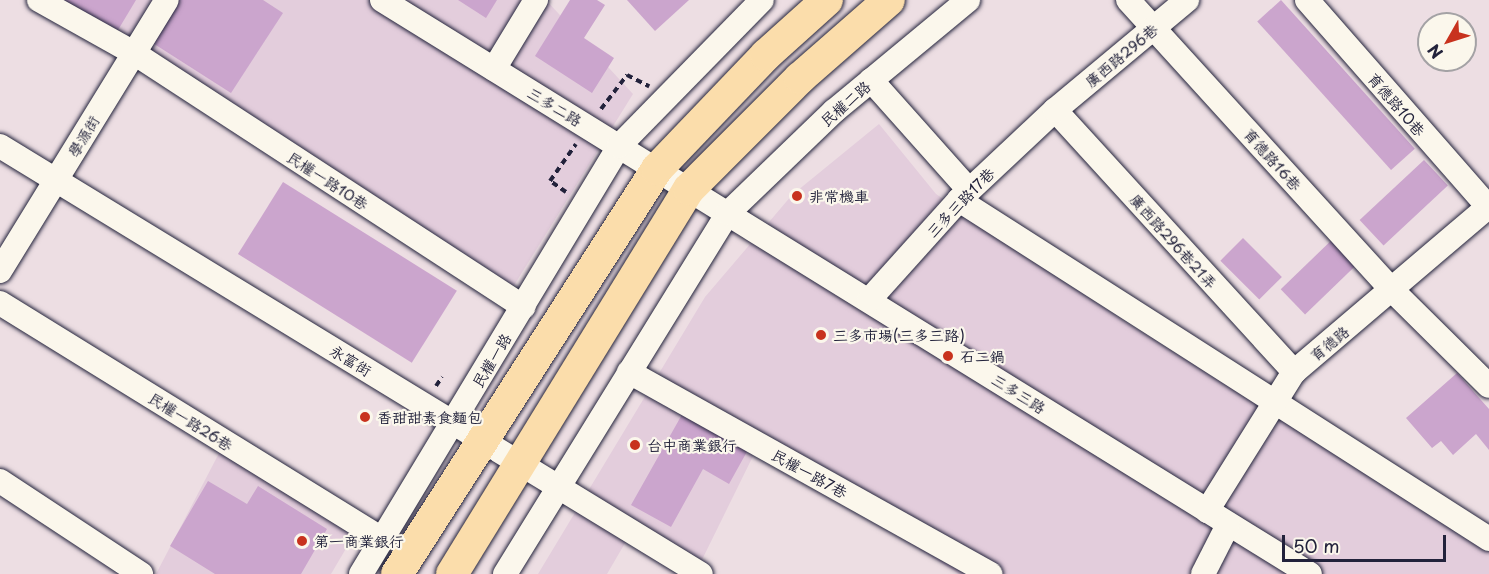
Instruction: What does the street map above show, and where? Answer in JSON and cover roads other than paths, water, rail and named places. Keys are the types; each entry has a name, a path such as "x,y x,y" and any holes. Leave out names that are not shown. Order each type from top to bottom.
{"main road":[{"path":"397,574 657,169 766,55 827,0"},
{"path":"452,574 518,462 689,189 800,78 889,0"}],"street":[{"name":"民權一路10巷","path":"39,0 134,53 523,307"},
{"name":"學源街","path":"0,271 167,0"},
{"name":"三多二路","path":"382,0 728,213"},
{"path":"494,69 536,0"},
{"path":"620,146 762,0"},
{"name":"民權二路","path":"728,213 871,80 968,0"},
{"name":"育德路16巷","path":"1128,0 1392,290 1489,386"},
{"name":"廣西路296巷","path":"1055,110 1187,0"},
{"name":"育德路10巷","path":"1307,0 1489,207"},
{"path":"871,80 964,195 1273,402 1489,539"},
{"name":"三多三路17巷","path":"869,300 964,195 1055,110"},
{"name":"廣西路296巷21弄","path":"1055,110 1294,372"},
{"name":"永富街","path":"0,146 701,574"},
{"name":"民權一路","path":"361,574 620,146"},
{"name":"育德路","path":"1207,511 1273,402 1294,372 1489,207"},
{"path":"505,574 728,213"},
{"name":"三多三路","path":"728,213 1310,574"},
{"name":"民權一路26巷","path":"0,303 382,539"},
{"name":"民權一路7巷","path":"629,372 990,574"},
{"path":"0,481 141,574"},
{"path":"1203,574 1228,525"}],"place":[{"name":"非常機車","path":"797,196"},
{"name":"三多市場(三多三路)","path":"821,335"},
{"name":"石二鍋","path":"948,356"},
{"name":"香甜甜素食麵包","path":"365,417"},
{"name":"台中商業銀行","path":"635,445"},
{"name":"第一商業銀行","path":"302,541"}]}
